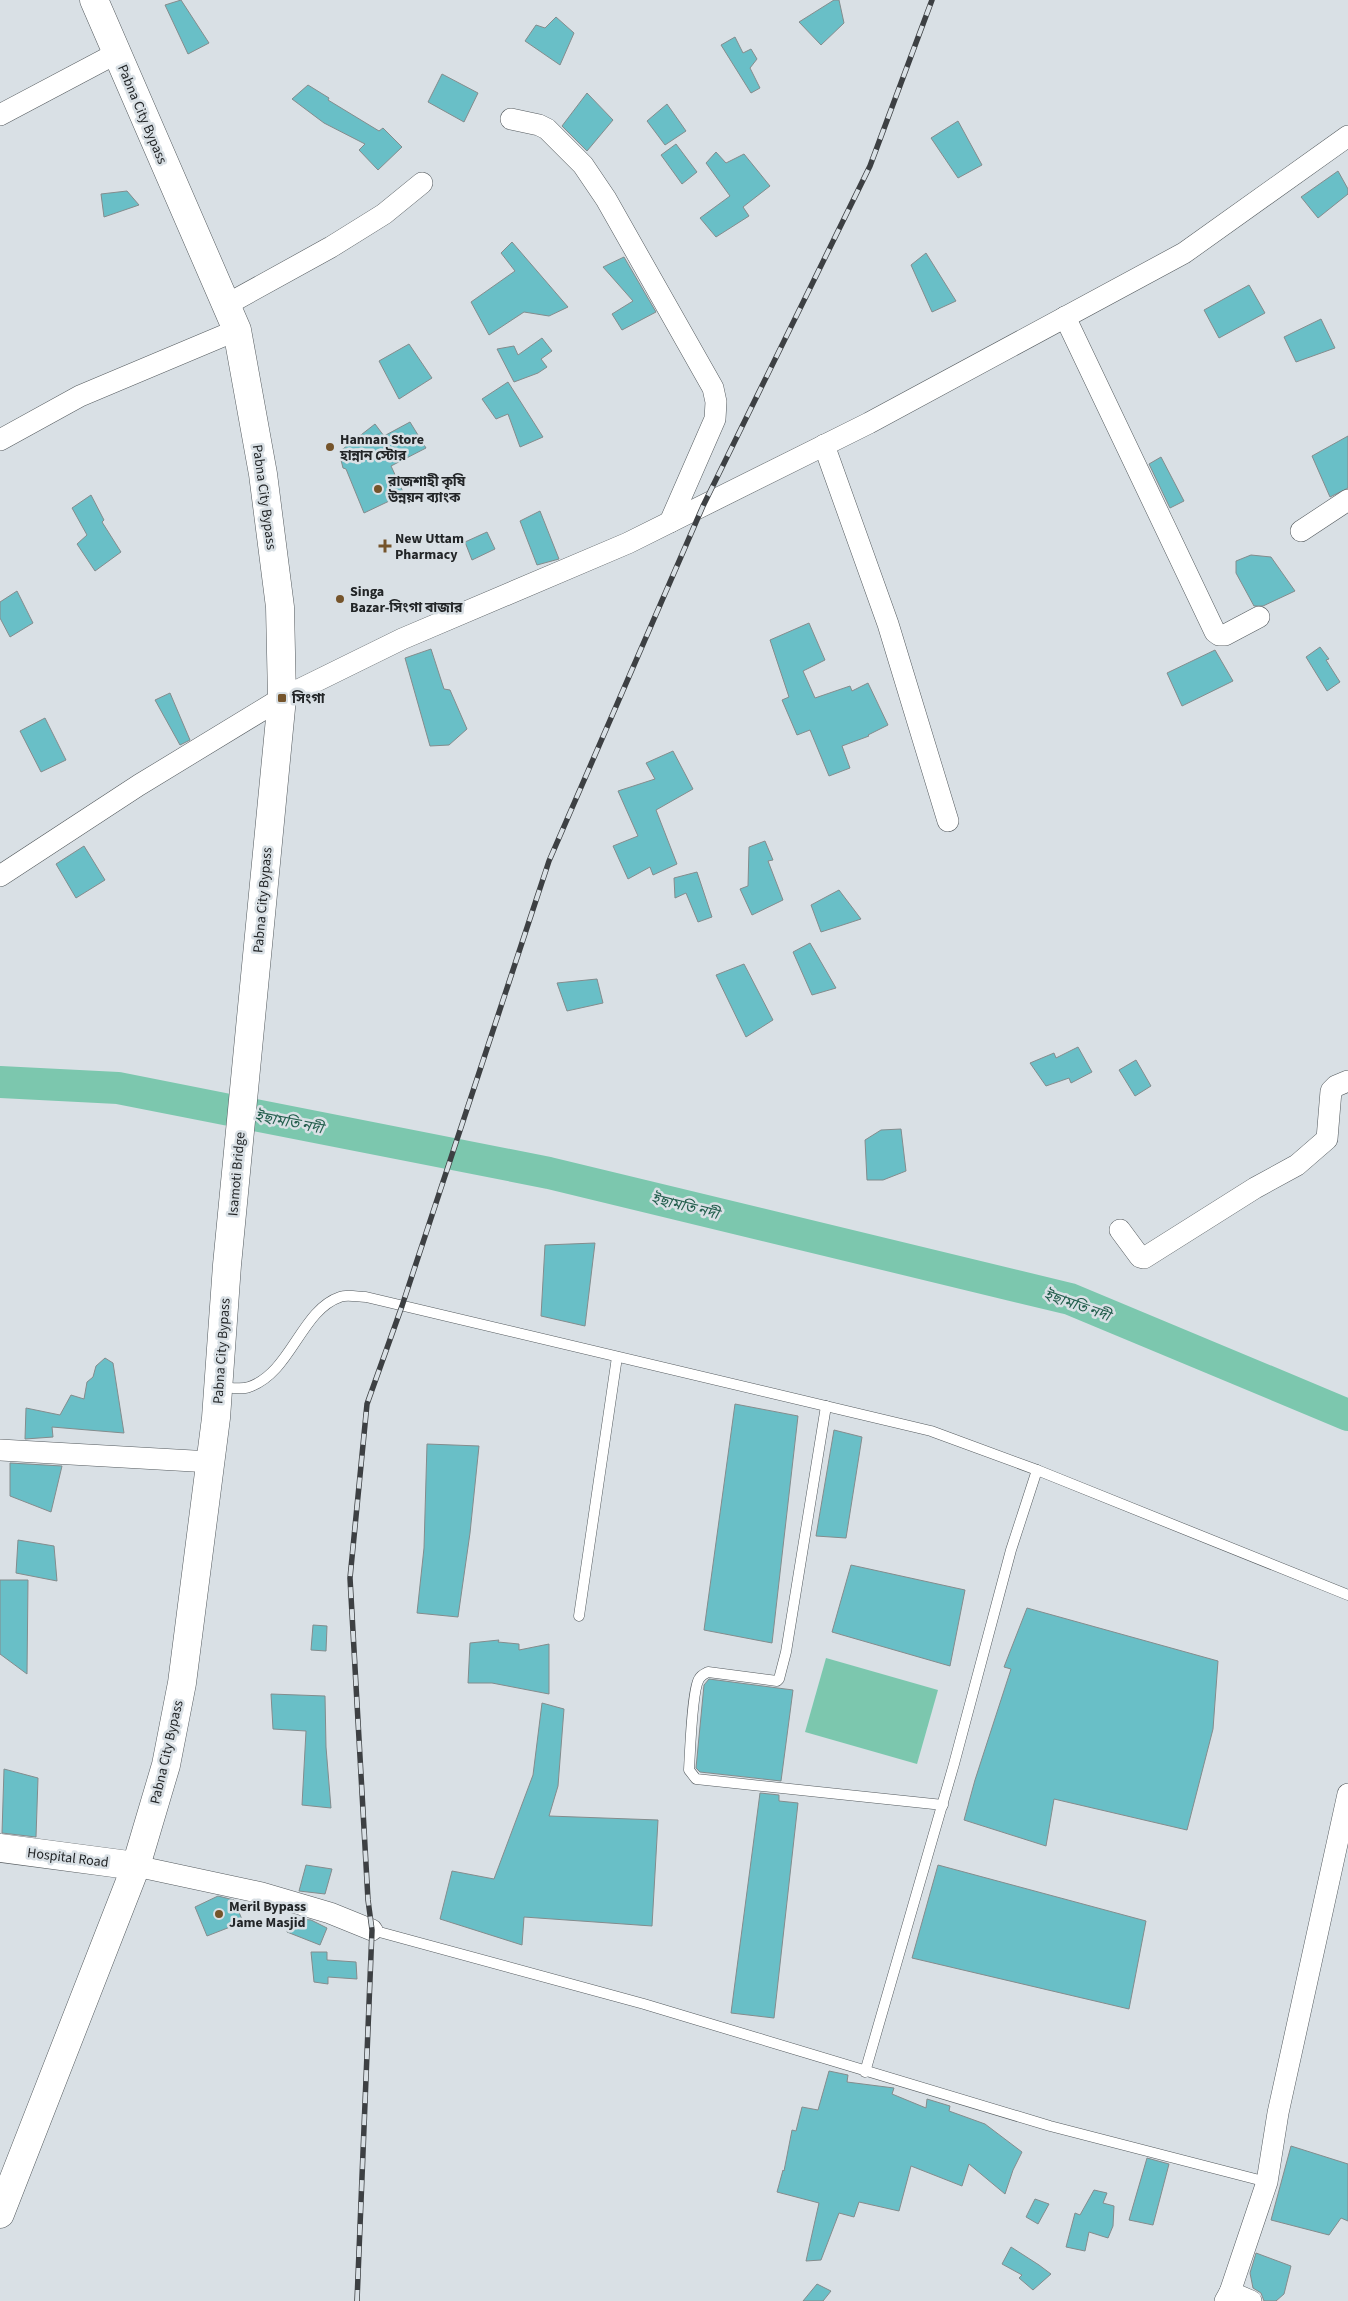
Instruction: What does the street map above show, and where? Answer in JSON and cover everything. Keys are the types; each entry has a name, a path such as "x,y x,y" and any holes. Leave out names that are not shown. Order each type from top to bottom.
{"main road":[{"name":"Pabna City Bypass","path":"94,0 237,330 263,474 280,607 282,698 250,1024"},
{"name":"Isamoti Bridge","path":"227,1265 250,1024"},
{"name":"Pabna City Bypass","path":"0,2214 136,1866 166,1765 182,1682 210,1462 218,1387 227,1265"},
{"name":"Hospital Road","path":"0,1848 136,1866"}],"street":[{"path":"0,115 117,53"},
{"path":"511,120 539,125 547,129 583,165 616,216 713,388 716,402 715,419 670,522"},
{"path":"0,876 140,785 282,698 402,639 628,543 824,445 1184,253 1344,147"},
{"path":"226,305 331,247 384,214 422,183"},
{"path":"1065,317 1215,632 1219,635 1225,635 1259,617"},
{"path":"0,440 80,396 237,330"},
{"path":"824,445 888,624 948,821"},
{"path":"1301,531 1348,500"},
{"path":"1120,1230 1140,1257 1144,1258 1255,1188 1298,1164 1327,1138 1332,1091 1336,1086 1348,1081"},
{"path":"0,1450 210,1462"},
{"path":"1251,2301 1227,2297 1267,2182 1278,2113 1348,1794"},
{"path":"136,1866 262,1893 330,1914 372,1930"}],"lane":[{"path":"218,1387 248,1387 272,1374 304,1330 327,1303 342,1296 366,1297 931,1431 1037,1470 1348,1595"},
{"path":"579,1616 617,1357"},
{"path":"826,1406 786,1652 779,1679 777,1681 767,1681 708,1672 701,1676 698,1680 695,1696 689,1770 693,1778 701,1780 804,1789 942,1805"},
{"path":"865,2072 942,1805 1011,1550 1037,1470"},
{"path":"372,1930 644,2004 865,2072 1050,2126 1267,2182"}],"shaded area":[{"path":"826,1658 938,1690 917,1764 805,1732"}],"building":[{"path":"181,0 209,43 188,54 165,5"},
{"path":"834,0 839,0 844,23 821,45 799,22"},
{"path":"556,17 574,33 560,65 525,41 536,25 545,28"},
{"path":"735,37 743,53 751,49 757,59 750,68 760,88 751,93 721,45"},
{"path":"442,74 478,93 464,122 428,102"},
{"path":"308,85 329,98 328,100 379,131 383,128 402,147 378,170 359,150 365,144 324,123 292,99"},
{"path":"587,93 613,120 587,151 562,126"},
{"path":"667,104 686,131 665,145 647,121"},
{"path":"958,121 982,165 958,178 931,138"},
{"path":"676,144 697,172 682,184 661,155"},
{"path":"716,152 726,163 744,154 770,186 743,207 749,216 716,237 700,218 730,196 706,163"},
{"path":"1338,171 1348,189 1348,194 1318,218 1301,197"},
{"path":"127,191 139,205 104,217 101,194"},
{"path":"512,242 568,307 549,316 524,312 489,335 471,302 515,271 501,253"},
{"path":"926,253 956,301 932,312 911,265"},
{"path":"624,257 656,312 622,330 612,314 633,301 603,267"},
{"path":"1249,285 1265,313 1219,338 1204,310"},
{"path":"1321,319 1335,348 1296,362 1284,337"},
{"path":"542,338 552,351 541,359 547,367 538,373 514,382 497,349 514,346 518,355"},
{"path":"409,344 432,378 399,399 379,361"},
{"path":"508,382 543,437 520,447 508,414 496,419 482,399"},
{"path":"410,422 426,448 391,466 404,494 364,513 346,469 343,468 339,452 375,424 384,436"},
{"path":"1348,436 1348,488 1330,497 1312,456"},
{"path":"1161,457 1184,501 1170,508 1149,464"},
{"path":"91,495 104,520 102,522 121,552 95,571 77,544 87,535 72,508"},
{"path":"540,511 559,559 537,565 520,521"},
{"path":"487,532 495,549 472,560 465,542"},
{"path":"1251,555 1271,557 1295,591 1263,606 1254,606 1236,573 1236,561"},
{"path":"17,591 33,623 10,637 0,618 0,602"},
{"path":"809,623 825,660 803,671 815,698 850,686 852,691 868,683 888,725 869,736 842,746 850,768 829,776 810,730 797,735 782,700 789,697 770,640"},
{"path":"1320,647 1329,659 1326,660 1340,682 1327,691 1306,657"},
{"path":"431,649 444,689 450,690 467,729 449,745 430,746 405,658"},
{"path":"1215,650 1233,681 1182,706 1167,673"},
{"path":"170,693 190,740 180,745 155,700"},
{"path":"45,718 66,760 41,772 20,731"},
{"path":"673,751 693,789 656,810 677,864 653,875 650,867 628,879 613,846 638,836 618,791 655,779 646,763"},
{"path":"765,841 773,860 768,861 783,900 752,915 740,889 748,886 749,847"},
{"path":"84,846 105,880 76,898 56,864"},
{"path":"697,872 712,917 698,922 686,893 675,898 674,878"},
{"path":"839,890 861,919 821,932 811,905"},
{"path":"810,943 836,988 812,995 793,952"},
{"path":"744,964 773,1020 746,1037 716,975"},
{"path":"597,979 603,1003 567,1011 557,983"},
{"path":"1078,1047 1092,1072 1071,1083 1069,1078 1046,1086 1030,1063 1054,1053 1056,1058"},
{"path":"1136,1060 1151,1086 1135,1096 1119,1070"},
{"path":"901,1129 906,1171 883,1180 867,1180 865,1140 881,1130"},
{"path":"595,1243 585,1326 541,1316 545,1245"},
{"path":"105,1358 113,1363 124,1433 52,1427 53,1437 25,1439 26,1408 60,1415 71,1395 84,1399 87,1382 93,1377 96,1366"},
{"path":"735,1404 798,1416 772,1643 704,1630"},
{"path":"834,1430 862,1437 846,1538 816,1536"},
{"path":"427,1444 479,1446 470,1533 458,1617 417,1613 424,1548"},
{"path":"10,1463 62,1466 51,1512 10,1496"},
{"path":"18,1540 54,1546 57,1581 16,1573"},
{"path":"851,1565 965,1590 950,1666 832,1632"},
{"path":"0,1580 28,1580 27,1674 0,1654"},
{"path":"1027,1608 1218,1661 1213,1729 1187,1830 1054,1799 1046,1846 964,1820 1011,1669 1004,1667"},
{"path":"313,1625 327,1626 326,1651 311,1650"},
{"path":"499,1640 498,1642 519,1644 519,1650 549,1644 549,1694 492,1683 468,1683 470,1643"},
{"path":"709,1679 793,1690 781,1781 700,1772 696,1768 704,1685"},
{"path":"271,1694 325,1696 326,1747 331,1808 302,1805 306,1731 273,1729"},
{"path":"542,1703 564,1709 558,1786 549,1816 658,1820 652,1926 524,1917 522,1945 440,1919 452,1871 494,1879 533,1775"},
{"path":"4,1769 38,1778 36,1837 2,1833"},
{"path":"760,1793 779,1795 779,1801 798,1803 774,2018 731,2013"},
{"path":"306,1865 332,1869 325,1894 299,1891"},
{"path":"938,1865 1146,1921 1129,2009 912,1958"},
{"name":"Meril Bypass Jame Masjid","path":"218,1896 234,1900 243,1922 207,1936 195,1907"},
{"path":"291,1918 311,1920 327,1928 320,1945 287,1932"},
{"path":"311,1952 327,1952 327,1960 356,1962 357,1979 328,1977 328,1984 314,1982"},
{"path":"829,2071 848,2075 847,2082 894,2088 892,2094 926,2108 927,2099 950,2106 949,2111 985,2124 1022,2152 1013,2170 1005,2194 969,2164 962,2186 911,2166 899,2211 859,2202 854,2217 839,2213 821,2260 806,2261 819,2203 777,2192 784,2171 792,2130 796,2131 802,2107 818,2110"},
{"path":"1291,2146 1348,2164 1348,2221 1341,2218 1329,2235 1271,2220"},
{"path":"1147,2158 1169,2164 1153,2225 1129,2220"},
{"path":"1094,2190 1107,2193 1103,2203 1114,2206 1113,2226 1108,2238 1089,2232 1085,2251 1066,2247 1075,2213 1080,2215"},
{"path":"1035,2199 1049,2204 1038,2224 1026,2217"},
{"path":"1011,2247 1051,2274 1033,2290 1019,2278 1022,2275 1002,2264"},
{"path":"1256,2253 1291,2266 1284,2294 1276,2301 1264,2301 1261,2293 1253,2288 1250,2273"},
{"path":"817,2284 831,2291 823,2301 803,2301"}],"waterway":[{"name":"ইছামতি নদী","path":"0,1082 118,1088 549,1173 1070,1299 1348,1415"}],"railway":[{"path":"357,2301 372,1930 368,1900 350,1578 367,1404 402,1306 549,861 703,506 870,166 932,0"}],"place":[{"name":"Hannan Store হান্নান স্টোর","path":"330,447"},
{"name":"রাজশাহী কৃষি উন্নয়ন ব্যাংক","path":"378,489"},
{"name":"New Uttam Pharmacy","path":"385,546"},
{"name":"Singa Bazar-সিংগা বাজার","path":"340,599"},
{"name":"সিংগা","path":"282,698"},
{"name":"Meril Bypass Jame Masjid","path":"219,1914"}]}
